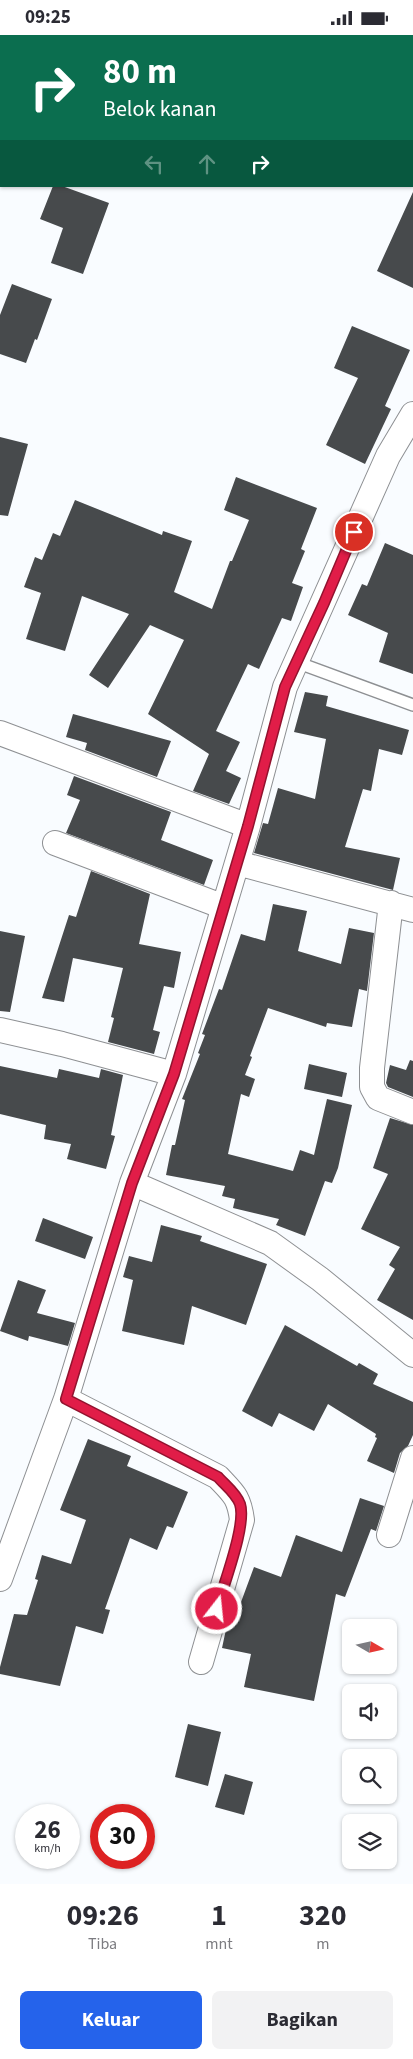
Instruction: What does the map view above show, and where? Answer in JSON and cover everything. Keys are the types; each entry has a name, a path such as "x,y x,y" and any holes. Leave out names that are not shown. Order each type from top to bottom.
{"street":[{"path":"0,1579 66,1399 132,1183 174,1074 248,826 285,687 388,456 413,414"},
{"path":"0,733 248,826"},
{"path":"55,843 224,907"},
{"path":"237,863 413,910"},
{"path":"391,903 372,1068 372,1087 378,1098 413,1112"},
{"path":"0,1030 62,1044 174,1074"},
{"path":"132,1183 270,1243 320,1279 413,1355"},
{"path":"66,1399 218,1477 234,1493 240,1504 242,1521 201,1662"},
{"path":"389,1535 413,1458"}],"lane":[{"path":"296,662 413,705"}],"building":[{"path":"53,187 65,187 109,203 83,274 51,263 63,228 40,219"},
{"path":"413,192 413,288 377,271"},
{"path":"12,284 52,299 37,340 35,339 26,363 0,354 0,315"},
{"path":"352,326 410,350 385,406 391,409 365,464 326,445 358,378 334,368"},
{"path":"0,437 28,444 8,516 0,515"},
{"path":"236,477 317,508 301,549 305,551 292,583 303,587 291,621 282,618 259,669 248,664 216,731 240,742 226,771 241,778 229,804 193,791 209,754 148,714 184,640 150,625 108,688 89,675 129,614 82,596 65,651 26,639 41,593 24,587 35,557 42,560 53,533 60,536 75,500 162,535 163,531 192,541 174,592 212,609 230,561 232,561 249,520 224,510"},
{"path":"385,543 413,555 413,674 379,662 388,633 348,615 362,584 367,586"},
{"path":"305,692 328,696 326,706 409,730 402,755 379,749 371,791 363,789 345,847 400,858 393,890 254,853 263,823 268,824 278,788 315,799 326,739 294,732"},
{"path":"73,714 171,741 157,777 85,750 87,743 66,737"},
{"path":"74,776 171,812 161,840 213,860 204,885 66,833 80,800 67,795"},
{"path":"91,871 150,894 139,944 181,952 174,988 164,986 153,1030 160,1032 154,1054 108,1042 114,1018 111,1017 123,968 73,958 64,1002 42,998 69,915 76,917"},
{"path":"273,904 307,911 298,951 341,964 349,928 374,933 367,991 359,989 352,1027 327,1023 326,1027 268,1008 245,1075 255,1079 249,1097 241,1094 228,1154 293,1171 300,1150 314,1155 327,1099 352,1105 338,1168 332,1183 325,1181 305,1236 276,1225 279,1219 233,1208 235,1199 222,1196 225,1186 166,1175 172,1145 175,1145 185,1100 182,1099 200,1054 198,1053 205,1035 202,1034 219,989 222,990 241,934 265,941"},
{"path":"0,931 25,936 10,1012 0,1011"},
{"path":"410,1060 413,1061 413,1097 388,1087 386,1083 390,1065 406,1070"},
{"path":"309,1064 347,1073 342,1097 304,1089"},
{"path":"0,1066 57,1078 59,1069 99,1078 101,1069 123,1075 111,1135 115,1136 106,1169 67,1159 71,1144 44,1139 46,1125 0,1114"},
{"path":"390,1118 413,1125 413,1320 377,1300 395,1269 389,1265 400,1247 361,1229 388,1174 373,1168"},
{"path":"43,1218 93,1237 85,1259 35,1241"},
{"path":"161,1225 202,1236 200,1241 267,1264 246,1325 192,1306 184,1345 122,1331 133,1280 123,1277 129,1256 152,1262"},
{"path":"18,1280 46,1290 37,1313 75,1323 68,1346 29,1336 28,1341 0,1331"},
{"path":"285,1325 357,1366 359,1363 378,1374 373,1384 413,1402 413,1435 408,1446 400,1453 394,1473 367,1461 377,1438 375,1437 376,1434 328,1404 314,1431 279,1413 272,1427 242,1411"},
{"path":"88,1439 131,1456 127,1466 188,1492 173,1528 167,1526 157,1550 130,1538 105,1609 110,1610 103,1634 76,1626 60,1686 0,1674 0,1667 14,1614 27,1615 38,1580 35,1579 42,1555 71,1564 86,1520 60,1510"},
{"path":"360,1498 384,1506 376,1531 371,1529 345,1597 336,1594 314,1701 244,1687 251,1654 222,1648 228,1620 234,1621 254,1567 281,1577 296,1535 342,1552"},
{"path":"188,1724 221,1732 208,1786 175,1777"},
{"path":"225,1774 253,1782 244,1815 215,1807"}],"route":[{"path":"217,1609 242,1521 240,1504 234,1493 218,1477 66,1399 132,1183 174,1074 248,826 285,687 354,532"}]}
